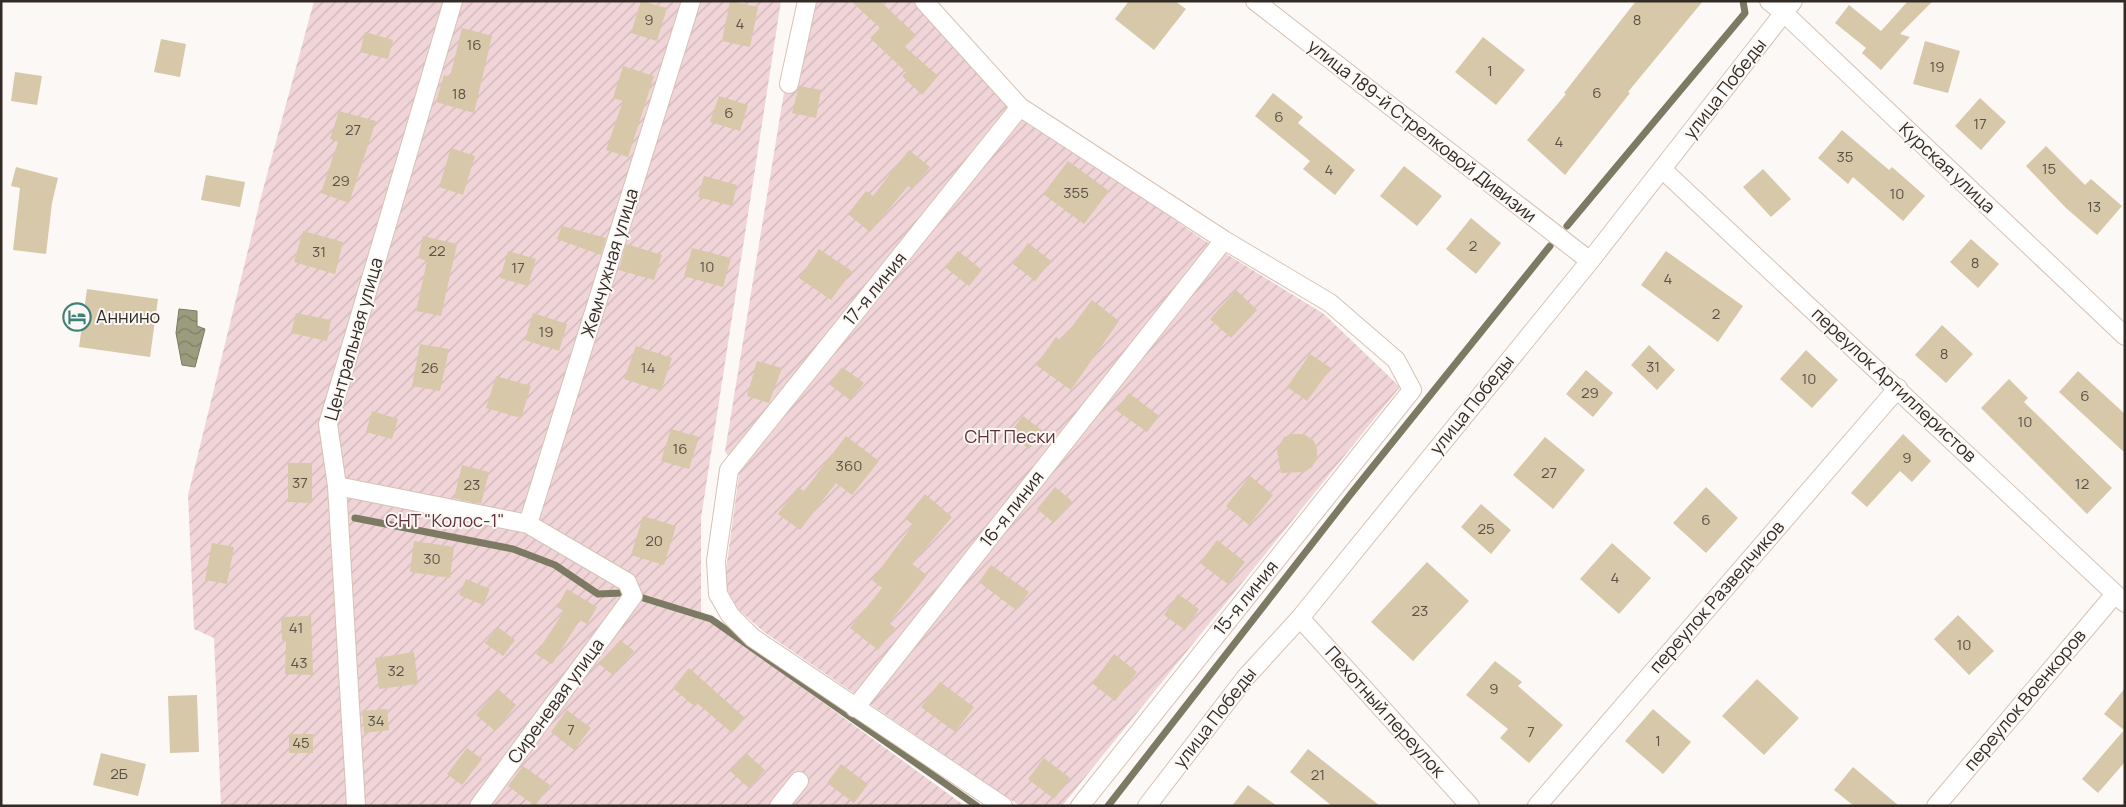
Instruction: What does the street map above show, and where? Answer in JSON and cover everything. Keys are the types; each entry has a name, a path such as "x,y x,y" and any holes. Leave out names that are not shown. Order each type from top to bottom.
{"street":[{"name":"Центральная улица","path":"356,806 337,486 328,424 453,1"},
{"name":"Жемчужная улица","path":"528,524 691,1"},
{"path":"789,84 807,1"},
{"path":"924,1 1020,107 1224,240"},
{"name":"улица 189-й Стрелковой Дивизии","path":"1255,1 1590,261"},
{"name":"Курская улица","path":"1769,1 1789,7 2125,336"},
{"name":"улица Победы","path":"1146,806 1246,677 1300,618 1590,261 1789,7"},
{"name":"17-я линия","path":"855,708 754,638 730,615 718,594 716,561 729,470 1020,107"},
{"name":"переулок Артиллеристов","path":"1662,169 1898,388 2120,598"},
{"name":"15-я линия","path":"1080,806 1412,390 1396,360 1330,303 1224,240"},
{"name":"16-я линия","path":"855,708 1224,240"},
{"name":"переулок Разведчиков","path":"1537,806 1898,388"},
{"path":"337,486 528,524"},
{"name":"Сиреневая улица","path":"479,806 633,596 627,582 528,524"},
{"name":"переулок Военкоров","path":"1936,806 2120,598"},
{"name":"Пехотный переулок","path":"1300,618 1470,806"},
{"path":"855,708 1003,806"},
{"path":"779,806 799,781"}],"green space":[{"name":"СНТ \"Колос-1\"","path":"314,1 781,1 701,518 701,614 965,806 221,806 214,638 194,629 188,495 261,197"},
{"name":"СНТ Пески","path":"799,1 915,1 1007,103 1202,239 1324,314 1400,387 1062,806 1020,806 764,632 738,609 724,584 739,475 725,451"}],"water":[{"path":"179,309 197,311 197,326 205,329 195,367 182,365 176,333"}],"building":[{"path":"641,1 667,8 657,41 631,33"},
{"path":"730,1 758,7 750,47 722,41"},
{"path":"851,1 880,1 916,35 905,47 938,76 922,95 902,76 906,72 870,38 880,28"},
{"path":"1129,1 1175,1 1186,9 1154,50 1115,19"},
{"path":"1636,1 1703,1 1628,92 1630,93 1565,175 1527,140 1566,94 1564,93"},
{"path":"1908,1 1933,1 1900,34 1910,37 1881,70 1862,53 1866,48 1835,23 1849,5 1881,31"},
{"path":"462,28 492,36 474,113 436,102 444,75 450,77"},
{"path":"365,32 393,40 388,59 360,52"},
{"path":"1483,37 1525,70 1496,105 1455,72"},
{"path":"161,39 186,44 180,77 154,72"},
{"path":"1925,41 1960,51 1948,93 1913,84"},
{"path":"623,66 654,76 628,157 606,150 623,101 613,98"},
{"path":"15,72 42,76 37,105 11,101"},
{"path":"799,86 821,90 816,118 792,113"},
{"path":"1273,93 1303,117 1298,123 1355,170 1335,195 1303,169 1310,161 1255,116"},
{"path":"719,96 748,105 740,131 710,122"},
{"path":"1980,98 2006,122 1981,150 1955,126"},
{"path":"339,111 376,121 349,203 321,193 338,142 330,139"},
{"path":"1842,130 1889,170 1892,167 1925,196 1903,221 1853,177 1848,184 1818,158"},
{"path":"2046,146 2085,185 2091,179 2122,206 2097,235 2066,208 2026,166"},
{"path":"451,148 475,156 463,195 439,187"},
{"path":"909,150 930,167 912,189 908,186 870,232 848,214 866,191 873,196"},
{"path":"1068,161 1109,191 1084,224 1043,194"},
{"path":"1404,166 1442,196 1417,226 1380,196"},
{"path":"16,167 58,178 52,203 46,254 13,250 20,188 11,186"},
{"path":"1763,169 1791,199 1771,217 1743,187"},
{"path":"206,175 245,182 240,207 201,200"},
{"path":"704,176 737,185 732,206 698,197"},
{"path":"1471,218 1501,243 1476,274 1446,249"},
{"path":"562,226 606,238 601,255 557,239"},
{"path":"303,231 343,242 335,274 294,262"},
{"path":"423,236 457,244 441,316 416,311 427,261 418,258"},
{"path":"1971,239 1999,264 1978,288 1950,262"},
{"path":"1028,243 1051,261 1035,281 1013,264"},
{"path":"626,244 662,255 654,280 619,270"},
{"path":"692,248 731,258 723,287 684,276"},
{"path":"819,249 852,271 831,300 799,278"},
{"path":"508,251 536,259 528,286 500,278"},
{"path":"958,251 982,270 969,286 945,267"},
{"path":"1666,251 1743,306 1718,342 1641,285"},
{"path":"87,289 158,299 150,357 79,347"},
{"path":"1236,290 1257,310 1231,338 1210,319"},
{"path":"1092,300 1119,321 1071,390 1036,365 1056,337 1061,341"},
{"path":"296,313 331,320 327,341 291,333"},
{"path":"533,313 567,324 559,351 525,340"},
{"path":"1942,325 1973,354 1946,383 1915,355"},
{"path":"420,344 449,349 440,391 412,386"},
{"path":"1649,345 1675,370 1657,390 1631,365"},
{"path":"636,346 672,358 661,391 624,379"},
{"path":"1806,350 1838,380 1812,408 1780,379"},
{"path":"1310,354 1331,368 1307,401 1287,387"},
{"path":"757,361 782,368 769,403 747,396"},
{"path":"842,367 864,383 850,400 829,384"},
{"path":"1586,370 1613,393 1593,417 1566,394"},
{"path":"2078,371 2125,414 2125,453 2059,392"},
{"path":"496,376 531,386 521,418 486,408"},
{"path":"2009,379 2028,398 2024,402 2112,488 2087,514 1981,408"},
{"path":"1129,393 1159,416 1147,432 1116,410"},
{"path":"372,411 398,419 392,439 366,432"},
{"path":"1023,416 1043,431 1029,449 1009,434"},
{"path":"671,429 699,437 689,469 661,461"},
{"path":"1293,434 1304,434 1314,441 1317,459 1312,467 1304,472 1281,473 1277,450 1284,437"},
{"path":"1903,434 1931,461 1912,482 1900,471 1867,507 1851,493"},
{"path":"846,436 879,461 852,495 836,483 800,530 778,514 798,487 804,491"},
{"path":"1545,437 1585,470 1553,509 1513,475"},
{"path":"288,463 312,463 312,503 288,502"},
{"path":"462,465 489,472 481,504 454,498"},
{"path":"1250,476 1273,495 1249,525 1226,506"},
{"path":"1055,487 1072,501 1054,523 1037,509"},
{"path":"1706,487 1738,518 1706,553 1673,523"},
{"path":"925,494 952,517 912,564 927,575 889,623 895,628 878,650 850,628 882,588 872,580 913,525 905,518"},
{"path":"1481,504 1511,530 1491,554 1461,527"},
{"path":"643,516 676,526 664,565 631,555"},
{"path":"1217,540 1245,562 1228,584 1200,563"},
{"path":"414,541 454,547 450,578 410,572"},
{"path":"212,543 234,547 227,584 205,580"},
{"path":"1612,543 1651,578 1619,614 1580,579"},
{"path":"1427,562 1469,601 1413,661 1371,622"},
{"path":"991,565 1029,592 1016,610 979,582"},
{"path":"466,579 490,589 483,605 459,595"},
{"path":"567,589 597,607 587,624 580,620 552,664 536,654 564,611 557,607"},
{"path":"1178,594 1199,609 1185,630 1164,615"},
{"path":"1958,615 1994,651 1969,675 1934,639"},
{"path":"311,616 313,675 285,674 286,640 282,640 281,617"},
{"path":"498,627 515,640 503,656 485,643"},
{"path":"620,640 634,651 613,675 599,664"},
{"path":"414,652 418,684 379,689 375,658"},
{"path":"1114,654 1137,672 1115,701 1092,683"},
{"path":"1495,661 1522,682 1518,686 1563,725 1529,763 1500,738 1508,729 1466,695"},
{"path":"689,668 745,718 732,733 697,703 694,706 673,688"},
{"path":"1757,679 1799,718 1764,755 1722,716"},
{"path":"940,682 974,707 955,732 921,707"},
{"path":"2125,688 2125,762 2098,793 2082,779 2124,730 2104,714"},
{"path":"498,689 516,705 495,731 476,715"},
{"path":"197,695 199,752 170,753 168,696"},
{"path":"387,709 389,730 364,733 362,711"},
{"path":"1653,709 1691,742 1663,774 1625,741"},
{"path":"567,710 591,728 574,750 551,732"},
{"path":"289,734 313,734 313,753 289,753"},
{"path":"467,748 482,759 462,785 447,774"},
{"path":"1308,749 1380,806 1332,806 1290,772"},
{"path":"101,753 146,764 138,796 93,785"},
{"path":"746,753 765,770 749,788 730,771"},
{"path":"1044,758 1070,778 1054,799 1028,779"},
{"path":"841,764 868,784 854,803 827,783"},
{"path":"523,766 550,785 535,806 508,786"},
{"path":"1853,767 1899,806 1854,806 1834,790"},
{"path":"1248,785 1277,806 1232,806"}],"waterway":[{"path":"1567,226 1745,13 1743,1"},
{"path":"1108,806 1350,495 1550,246"},
{"path":"355,518 513,549 555,565 598,594 622,593"},
{"path":"640,597 711,619 977,806"}],"place":[{"name":"Аннино","path":"77,317"}]}
